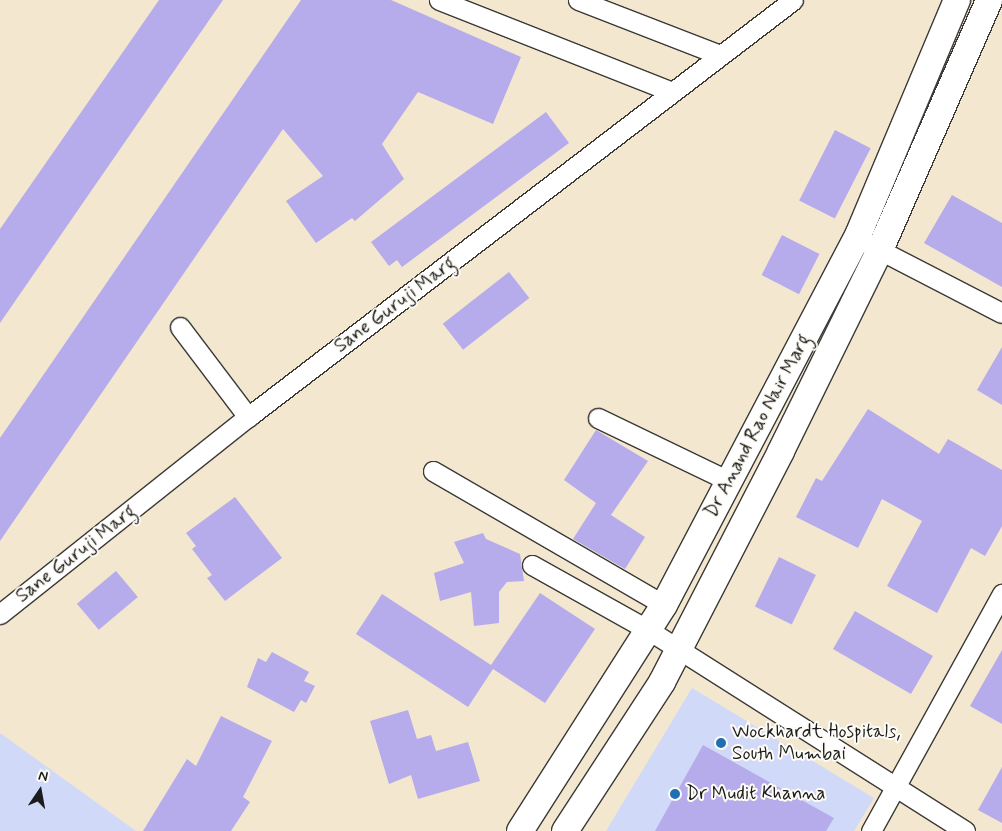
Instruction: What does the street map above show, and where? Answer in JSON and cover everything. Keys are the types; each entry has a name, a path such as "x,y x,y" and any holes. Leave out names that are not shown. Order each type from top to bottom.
{"main road":[{"name":"Dr Anand Rao Nair Marg","path":"520,831 650,631 664,605 856,238 957,0"},
{"name":"Dr Anand Rao Nair Marg","path":"565,831 662,682 880,250 989,0"}],"street":[{"path":"439,0 672,92"},
{"path":"578,0 720,56"},
{"name":"Sane Guruji Marg","path":"0,614 248,417 793,0"},
{"path":"856,238 1002,314"},
{"path":"180,327 248,417"},
{"path":"598,418 729,481"},
{"path":"433,470 664,605"},
{"path":"532,564 650,631 965,831"},
{"path":"871,831 897,788 1002,594"}],"shaded area":[{"name":"Wockhardt Hospitals, South Mumbai","path":"692,688 874,798 854,831 606,831"},
{"path":"0,733 136,831 0,831"}],"building":[{"path":"159,0 223,0 0,323 0,229"},
{"path":"301,0 391,0 521,57 493,124 418,92 382,144 404,179 355,221 352,218 316,243 286,201 323,176 283,129 0,541 0,438"},
{"path":"546,112 569,143 402,267 397,260 389,266 371,242"},
{"path":"835,130 871,148 835,219 799,200"},
{"path":"952,195 1002,223 1002,287 924,243"},
{"path":"782,235 819,254 799,294 762,275"},
{"path":"509,272 529,298 463,350 443,324"},
{"path":"1002,347 1002,405 977,390"},
{"path":"868,409 939,454 948,439 1002,470 1002,526 985,556 971,548 937,613 887,586 922,521 882,499 858,548 796,517 816,478 822,481"},
{"path":"596,430 648,461 611,515 645,537 625,569 573,539 596,503 564,480"},
{"path":"235,497 282,558 225,601 207,578 212,575 192,549 196,546 186,533"},
{"path":"483,533 486,539 520,554 524,581 507,582 499,592 499,623 474,626 471,592 440,601 434,573 464,563 454,542"},
{"path":"779,557 816,575 792,624 755,606"},
{"path":"116,571 138,597 99,630 77,604"},
{"path":"540,593 595,629 545,703 493,669 468,707 356,634 382,594 491,665"},
{"path":"855,611 933,656 911,694 833,649"},
{"path":"1002,650 1002,724 970,706"},
{"path":"272,652 309,672 304,681 315,686 306,703 301,700 294,712 247,687 258,658 266,662"},
{"path":"408,710 417,739 431,735 436,751 468,742 480,781 418,799 411,775 389,784 370,721"},
{"path":"221,716 272,741 243,797 250,802 231,831 143,831 187,759 196,766"},
{"path":"703,745 834,818 826,831 655,831"},
{"path":"1002,767 1002,823 978,810"}],"place":[{"name":"Wockhardt Hospitals, South Mumbai","path":"721,743"},
{"name":"Dr Mudit Khanna","path":"675,794"}]}
